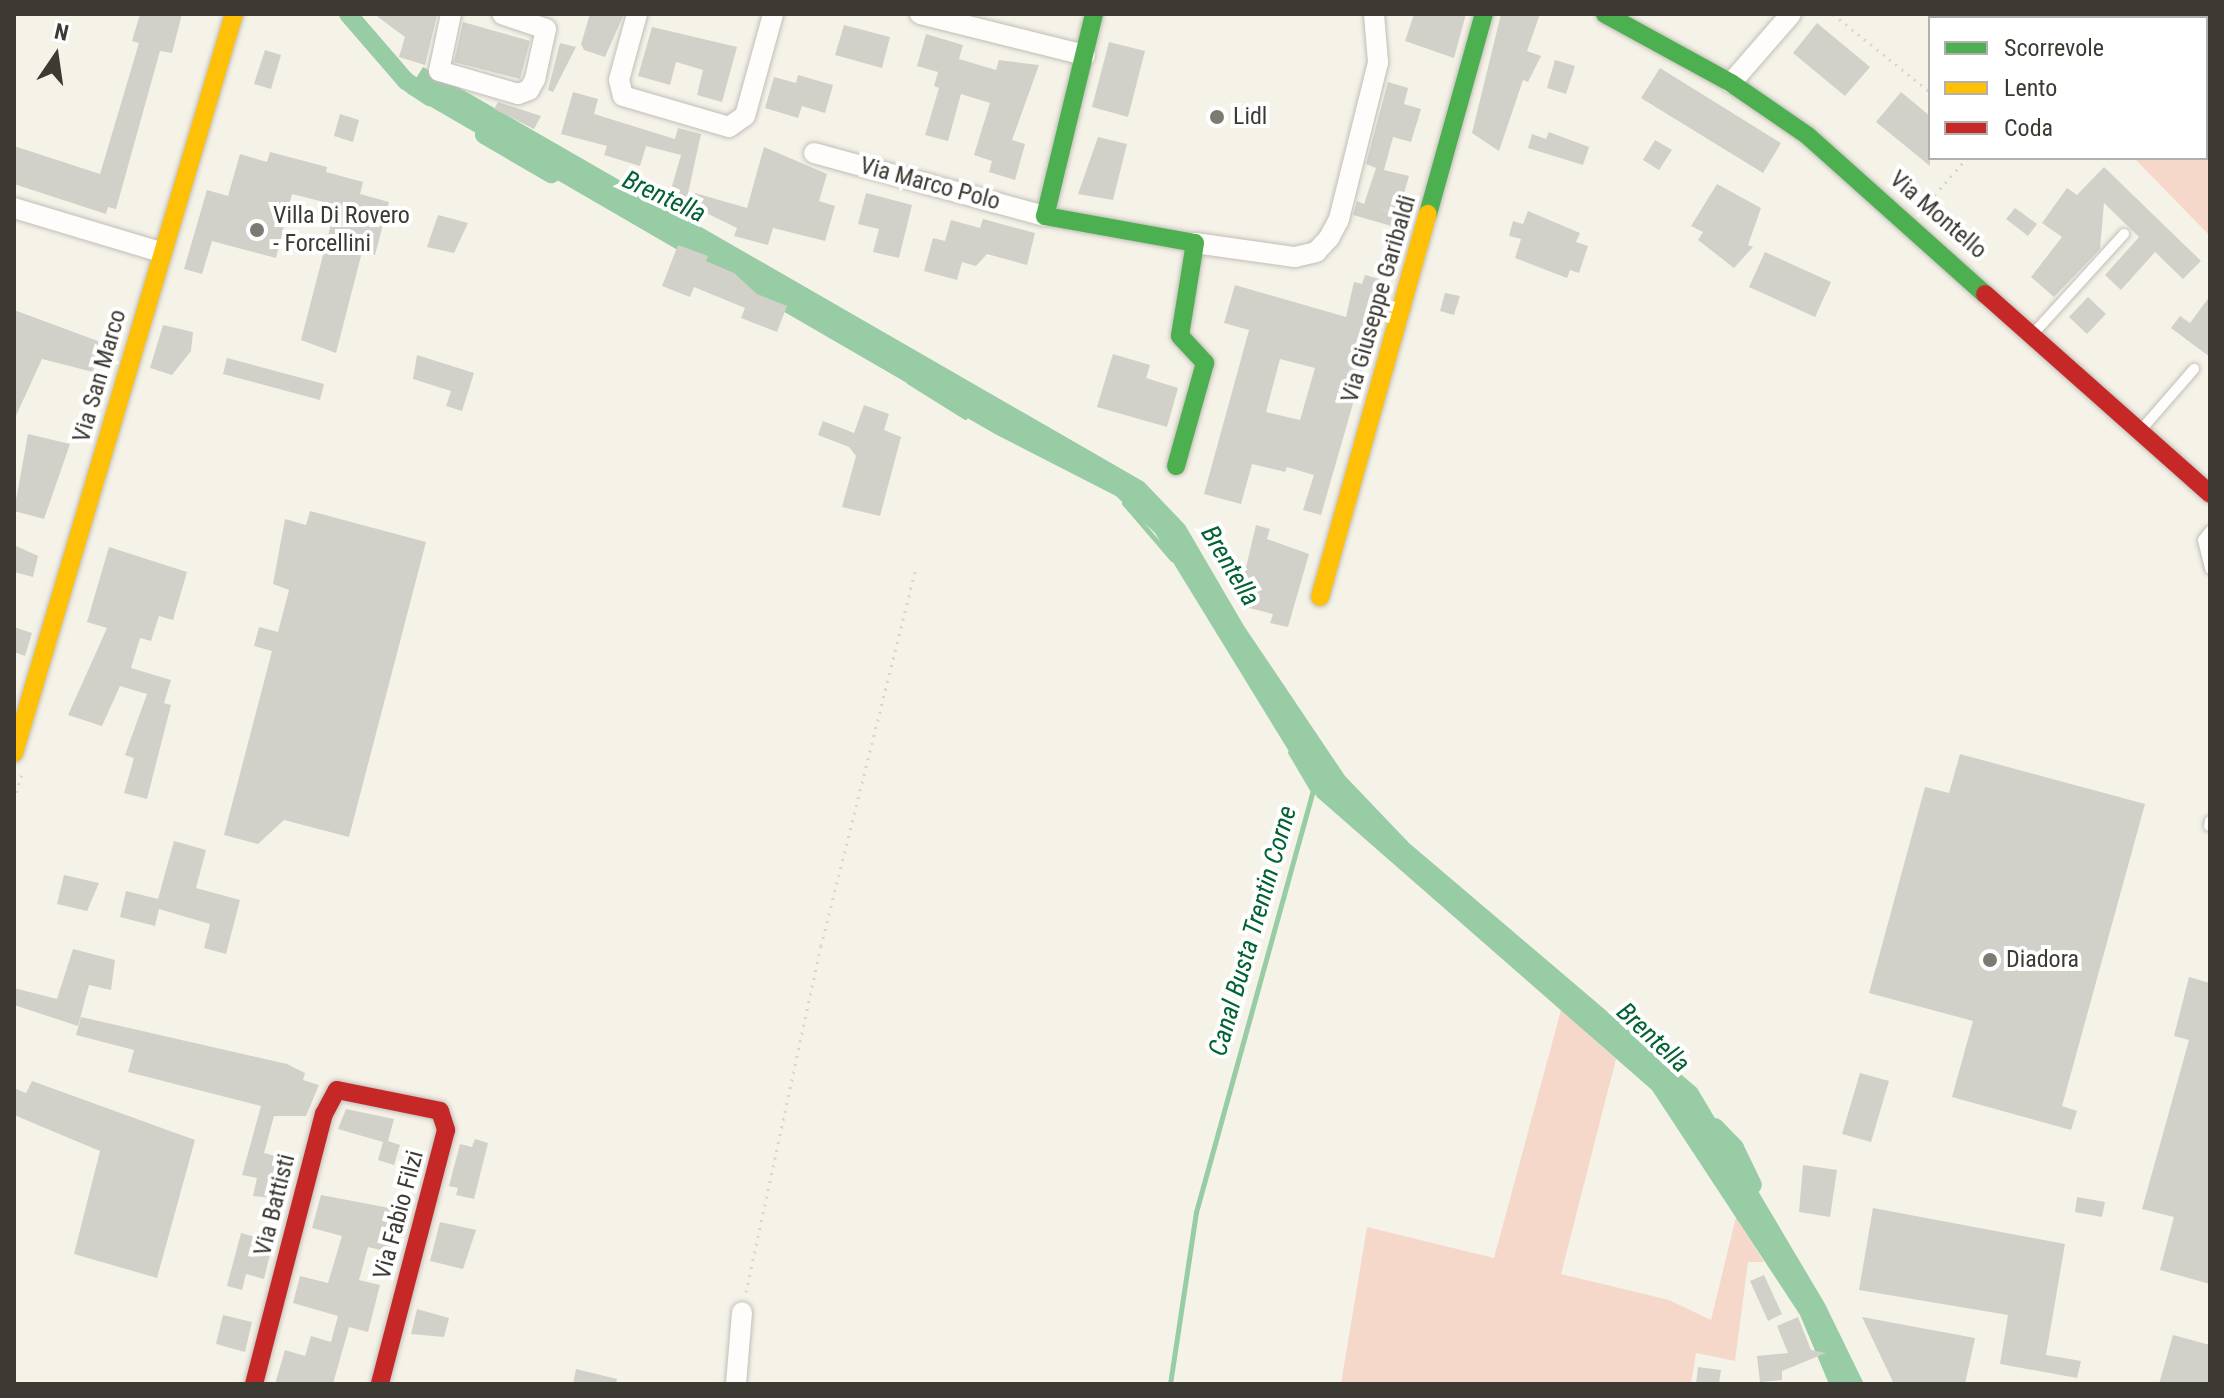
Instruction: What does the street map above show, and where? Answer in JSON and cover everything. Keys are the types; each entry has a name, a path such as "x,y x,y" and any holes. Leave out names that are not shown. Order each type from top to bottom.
{"street":[{"name":"Via San Marco","path":"14,753 234,14"},
{"path":"451,14 439,71 518,94 529,90 535,79 546,29 505,14"},
{"path":"637,14 619,80 623,96 729,127 745,116 773,14"},
{"path":"920,14 1085,55"},
{"path":"1045,216 1094,14"},
{"path":"1176,466 1205,363 1201,352 1181,343 1180,336 1195,243 1295,257 1316,252 1329,238 1339,219 1378,62 1374,14"},
{"name":"Via Giuseppe Garibaldi","path":"1320,597 1484,14"},
{"name":"Via Montello","path":"1605,14 1731,83 1818,144 2034,333 2210,494"},
{"path":"1731,83 1791,14"},
{"name":"Via Marco Polo","path":"814,153 1045,216 1195,243"},
{"path":"14,208 161,252"},
{"name":"Via Battisti","path":"254,1384 324,1114 337,1090 387,1097"},
{"name":"Via Fabio Filzi","path":"380,1384 446,1130 440,1111 387,1097"},
{"path":"736,1384 742,1312"}],"lane":[{"path":"2034,333 2124,234"},
{"path":"2141,430 2194,369"},
{"path":"2210,531 2203,540 2210,569"}],"path":[{"path":"1833,14 1928,90"},
{"path":"1923,214 1965,160"},
{"path":"742,1312 821,946 916,568"}],"shaded area":[{"path":"2210,47 2210,236 2136,160 2208,160"},
{"path":"423,67 1144,482 1185,525 1244,626 1345,776 1409,843 1697,1088 1825,1304 1864,1384 1829,1384 1800,1315 1652,1090 1317,797 1155,533 1116,496 995,434 407,93"},
{"path":"1561,1010 1616,1059 1561,1274 1669,1300 1711,1320 1736,1217 1764,1262 1748,1262 1735,1361 1696,1353 1691,1384 1341,1384 1367,1227 1494,1258"}],"building":[{"path":"140,14 182,14 172,53 160,51 116,209 108,207 106,214 14,184 14,146 100,174 139,43 132,41"},
{"path":"374,14 437,15 425,65 399,57 405,37"},
{"path":"590,14 624,14 605,57 584,50 581,44"},
{"path":"1414,14 1466,14 1454,58 1405,41"},
{"path":"1501,14 1540,14 1527,51 1541,56 1528,82 1523,80 1499,151 1472,133"},
{"path":"463,22 530,41 520,79 454,62"},
{"path":"1817,23 1870,67 1845,96 1793,53"},
{"path":"844,25 890,37 882,68 835,55"},
{"path":"652,27 737,47 722,102 697,95 703,70 676,62 670,85 638,76"},
{"path":"926,34 963,45 959,59 996,70 999,60 1039,65 1012,140 1025,144 1015,180 989,172 992,161 974,155 990,103 961,94 948,141 925,135 939,88 934,86 938,72 917,66"},
{"path":"1109,42 1145,51 1128,117 1092,107"},
{"path":"560,43 576,47 553,92 548,90"},
{"path":"265,50 281,55 271,89 254,84"},
{"path":"1555,60 1575,66 1566,94 1547,88"},
{"path":"1660,68 1781,143 1763,173 1641,98"},
{"path":"798,75 833,85 825,113 802,106 798,118 765,108 774,77 796,83"},
{"path":"1388,82 1408,88 1404,104 1421,109 1411,142 1393,137 1384,170 1409,176 1398,214 1379,208 1398,215 1395,227 1353,215 1357,201 1364,204 1376,168 1366,164"},
{"path":"573,92 598,99 594,114 675,139 678,128 701,134 687,198 670,193 681,155 646,146 640,166 604,155 607,146 561,134"},
{"path":"1901,92 1928,114 1930,166 1876,122"},
{"path":"498,102 541,116 534,129 494,109"},
{"path":"340,114 359,120 353,142 334,136"},
{"path":"1549,132 1589,147 1583,165 1528,148 1532,134 1546,139"},
{"path":"1098,137 1127,144 1113,200 1078,194"},
{"path":"1655,140 1672,150 1659,170 1643,160"},
{"path":"764,147 827,174 819,201 835,206 825,241 773,228 768,245 734,236 737,228 692,206 695,193 747,208"},
{"path":"270,152 327,167 326,172 363,182 360,194 389,202 375,255 362,252 336,353 301,340 336,205 292,194 276,258 212,241 202,274 184,269 207,190 228,196 240,154 267,162"},
{"path":"2104,167 2201,261 2183,279 2155,252 2121,290 2105,275 2139,237 2104,203 2100,249 2054,297 2031,277 2062,237 2042,223 2067,188 2077,195"},
{"path":"1717,184 1761,208 1748,245 1753,247 1734,268 1698,240 1703,232 1691,226"},
{"path":"866,193 912,205 899,258 873,252 879,229 858,224"},
{"path":"2015,208 2037,224 2028,236 2006,219"},
{"path":"1528,211 1580,233 1576,242 1588,246 1579,273 1570,270 1567,278 1515,258 1521,239 1509,236 1513,221 1523,224"},
{"path":"438,215 468,223 454,253 427,247"},
{"path":"983,219 1035,233 1027,265 987,254 976,266 962,262 957,280 924,271 933,238 945,241 951,220 980,228"},
{"path":"678,245 708,256 706,261 734,273 757,294 787,306 777,332 741,318 745,308 694,287 690,297 662,286"},
{"path":"1765,252 1831,282 1815,317 1749,287"},
{"path":"1365,275 1383,280 1383,299 1321,515 1303,510 1314,475 1287,467 1285,472 1252,464 1241,504 1204,494 1249,330 1224,323 1235,285 1346,317 1354,282 1362,284","holes":["1280,359 1315,368 1300,420 1266,412"]},
{"path":"1445,293 1460,296 1454,315 1440,311"},
{"path":"2210,296 2210,357 2171,328 2180,316 2190,323"},
{"path":"2088,297 2106,314 2087,334 2069,317"},
{"path":"14,310 98,341 98,353 93,372 42,359 14,420"},
{"path":"163,325 193,332 191,351 172,375 150,368"},
{"path":"1113,354 1150,365 1146,378 1178,388 1167,427 1097,407"},
{"path":"417,355 474,373 462,411 446,406 451,391 413,379"},
{"path":"227,358 324,384 320,400 223,374"},
{"path":"864,405 889,414 884,430 901,437 880,516 842,507 856,456 849,447 818,435 823,421 854,433"},
{"path":"28,434 70,444 44,519 14,511"},
{"path":"310,511 426,542 349,837 284,820 258,844 224,835 272,651 254,646 259,627 278,632 289,590 273,584 285,519 306,525"},
{"path":"1256,525 1270,529 1267,539 1309,554 1288,627 1270,623 1273,614 1249,608 1240,593"},
{"path":"14,545 38,556 33,577 14,572"},
{"path":"109,547 187,572 173,620 159,616 151,641 140,638 131,668 171,680 164,703 171,705 147,799 124,793 134,758 125,755 147,694 120,686 102,726 68,715 107,628 87,622"},
{"path":"14,627 32,633 25,656 14,652"},
{"name":"Diadora","path":"1960,754 2145,804 2062,1106 2077,1111 2071,1130 1952,1097 1973,1021 1869,993 1925,787 1949,793"},
{"path":"174,841 206,850 196,888 240,900 226,954 204,948 210,924 159,909 155,926 120,917 126,891 158,899"},
{"path":"64,875 99,883 87,911 57,904"},
{"path":"73,949 115,960 111,990 89,985 78,1026 14,1005 14,988 57,999"},
{"path":"2189,977 2210,983 2210,1284 2160,1270 2174,1217 2142,1209 2189,1040 2174,1036"},
{"path":"81,1017 287,1064 305,1073 303,1080 319,1085 306,1116 274,1116 264,1153 294,1161 279,1199 253,1196 257,1178 242,1175 261,1106 128,1072 134,1050 76,1035"},
{"path":"1860,1073 1889,1081 1871,1142 1842,1134"},
{"path":"32,1081 195,1140 157,1278 74,1254 100,1151 14,1115 14,1088 26,1093"},
{"path":"346,1109 394,1119 388,1141 400,1145 394,1165 378,1160 383,1142 338,1129"},
{"path":"475,1139 488,1143 474,1199 456,1195 458,1188 449,1186 460,1144 472,1147"},
{"path":"1803,1165 1837,1170 1830,1217 1799,1212"},
{"path":"321,1195 400,1210 389,1252 368,1247 359,1280 380,1285 368,1332 349,1327 333,1384 275,1384 285,1350 305,1356 311,1336 331,1342 338,1316 293,1303 300,1276 328,1283 342,1236 312,1228"},
{"path":"2077,1197 2105,1202 2102,1217 2075,1212"},
{"path":"1873,1208 2065,1244 2046,1355 2081,1361 2077,1378 2000,1364 2008,1315 1859,1290"},
{"path":"440,1222 476,1230 463,1269 430,1261"},
{"path":"241,1233 273,1242 264,1279 246,1274 242,1290 227,1286"},
{"path":"1764,1275 1782,1314 1768,1321 1750,1281"},
{"path":"417,1309 449,1318 444,1337 411,1334"},
{"path":"223,1315 252,1322 245,1352 216,1344"},
{"path":"1798,1317 1811,1350 1826,1353 1782,1371 1782,1380 1760,1382 1757,1356 1788,1353 1777,1326"},
{"path":"1862,1317 1975,1338 1965,1384 1894,1384"},
{"path":"2173,1335 2210,1345 2210,1384 2159,1384"},
{"path":"1698,1367 1721,1370 1719,1384 1696,1384"},
{"path":"576,1369 617,1379 616,1384 573,1384"}],"waterway":[{"name":"Brentella","path":"348,14 406,81 430,97"},
{"name":"Brentella","path":"484,135 551,174"},
{"name":"Canal Busta Trentin Corne","path":"909,382 965,417"},
{"name":"Canal Busta Trentin Corne","path":"1124,503 1172,559"},
{"name":"Canal Busta Trentin Corne","path":"1170,1384 1196,1212 1313,791 1290,752"},
{"name":"Brentella","path":"1715,1127 1735,1148 1753,1185"}],"traffic: fast":[{"path":"1094,14 1045,216 1195,243 1180,336 1205,363 1176,466"},
{"path":"1428,214 1484,14"},
{"path":"1605,14 1731,83 1808,136 1985,294"}],"traffic: slow":[{"path":"14,753 234,14"},
{"path":"1320,597 1428,214"}],"traffic: jam":[{"path":"1985,294 2210,494"},
{"path":"254,1384 324,1114 337,1090 440,1111 446,1130 380,1384"}],"place":[{"name":"Lidl","path":"1217,117"},
{"name":"Villa Di Rovero - Forcellini","path":"257,230"},
{"name":"Diadora","path":"1990,960"}]}
